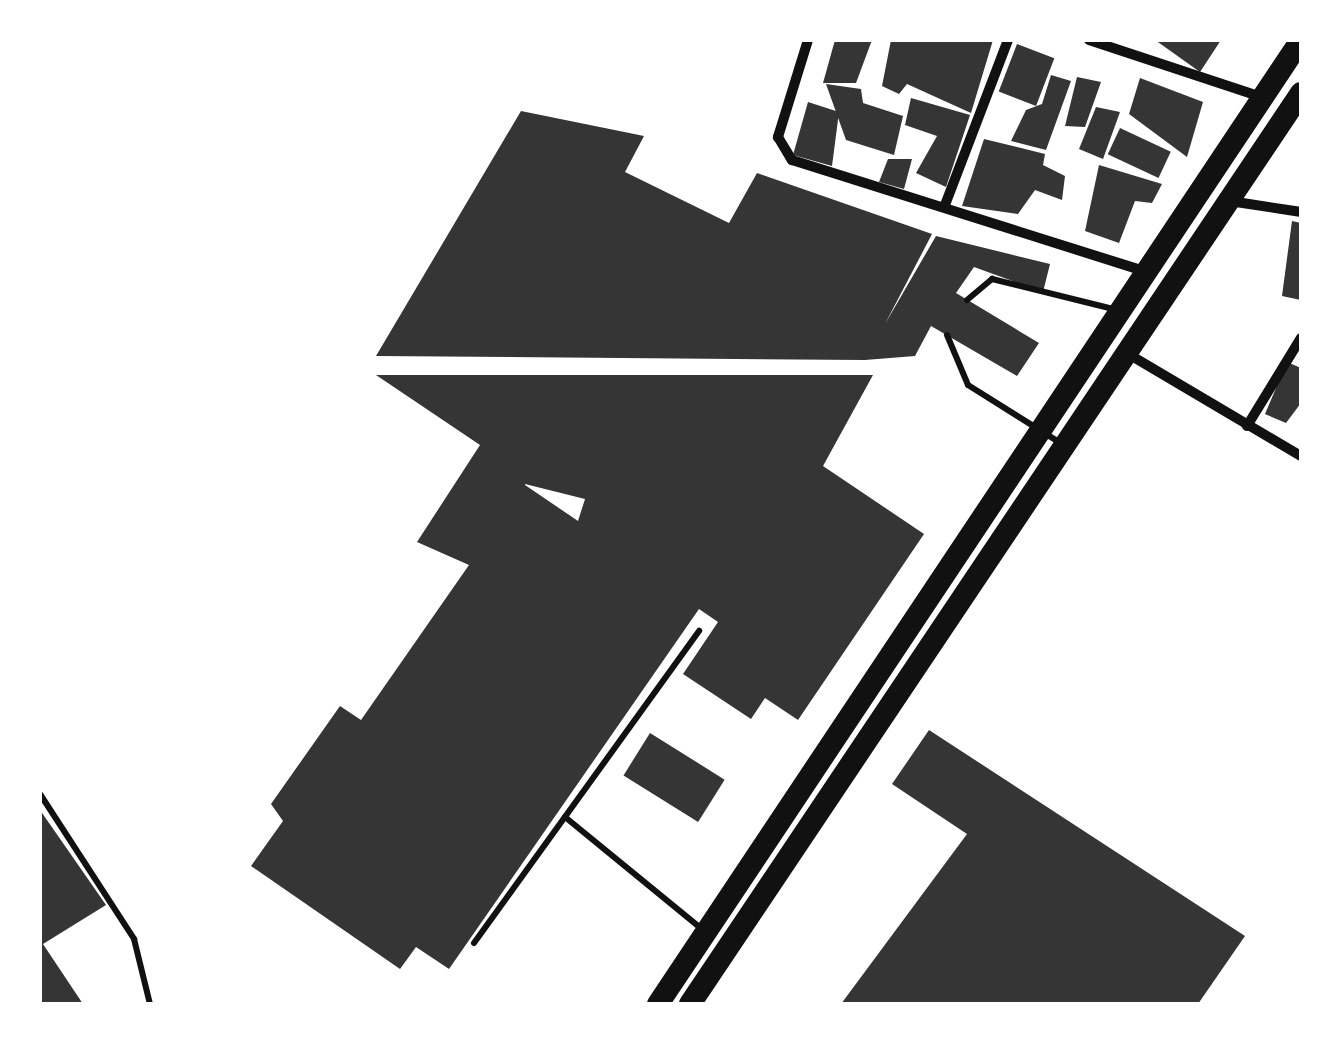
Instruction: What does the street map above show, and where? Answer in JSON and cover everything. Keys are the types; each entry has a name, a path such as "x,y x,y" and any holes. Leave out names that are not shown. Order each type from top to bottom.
{"highway":[{"path":"658,1004 703,930 1044,432 1301,40"},
{"path":"690,1004 1236,202 1301,93"}],"street":[{"path":"808,40 780,152 1148,272"},
{"path":"945,205 1008,40"},
{"path":"1089,40 1265,98"},
{"path":"1236,202 1301,212"},
{"path":"1247,426 1301,338"},
{"path":"1130,355 1301,456"}],"lane":[{"path":"967,300 992,279 1120,311"},
{"path":"947,335 968,385 1066,447"},
{"path":"474,943 699,631"},
{"path":"40,794 134,939 150,1004"},
{"path":"564,818 703,930"}],"building":[{"path":"835,40 872,40 856,83 823,83"},
{"path":"891,40 993,40 971,113 907,84 899,94 882,86"},
{"path":"1155,40 1221,40 1200,72"},
{"path":"1017,44 1054,58 1036,106 999,92"},
{"path":"1051,75 1071,81 1046,150 1011,141 1026,110 1042,104"},
{"path":"1077,77 1101,82 1085,127 1065,126"},
{"path":"1140,78 1203,102 1187,157 1129,114"},
{"path":"826,84 861,89 863,103 903,116 894,155 846,140"},
{"path":"911,98 970,115 946,187 916,173 937,136 905,125"},
{"path":"808,102 839,112 832,166 793,155"},
{"path":"1096,107 1120,112 1103,159 1079,149"},
{"path":"521,111 644,136 625,172 729,223 757,173 932,234 885,324 936,236 1050,264 1043,292 974,267 956,293 1039,343 1017,376 931,326 915,356 865,360 376,356"},
{"path":"1120,128 1171,152 1158,178 1108,154"},
{"path":"984,139 1045,154 1043,165 1065,176 1062,200 1035,190 1018,214 962,206"},
{"path":"888,159 912,159 904,189 879,182"},
{"path":"1099,165 1162,184 1152,203 1135,201 1119,243 1085,231"},
{"path":"1292,221 1301,223 1301,300 1282,296"},
{"path":"1287,362 1301,368 1301,403 1286,423 1265,414"},
{"path":"376,375 873,375 823,466 924,534 798,720 765,698 751,719 683,674 718,622 699,609 449,969 416,947 400,969 251,866 283,821 271,804 340,706 361,720 469,565 417,542 480,445","holes":["525,484 585,499 578,521"]},
{"path":"929,730 1245,936 1198,1004 841,1004 967,834 892,784"},
{"path":"650,733 725,780 698,822 624,775"},
{"path":"40,810 106,905 43,944 83,1004 40,1004"}]}
